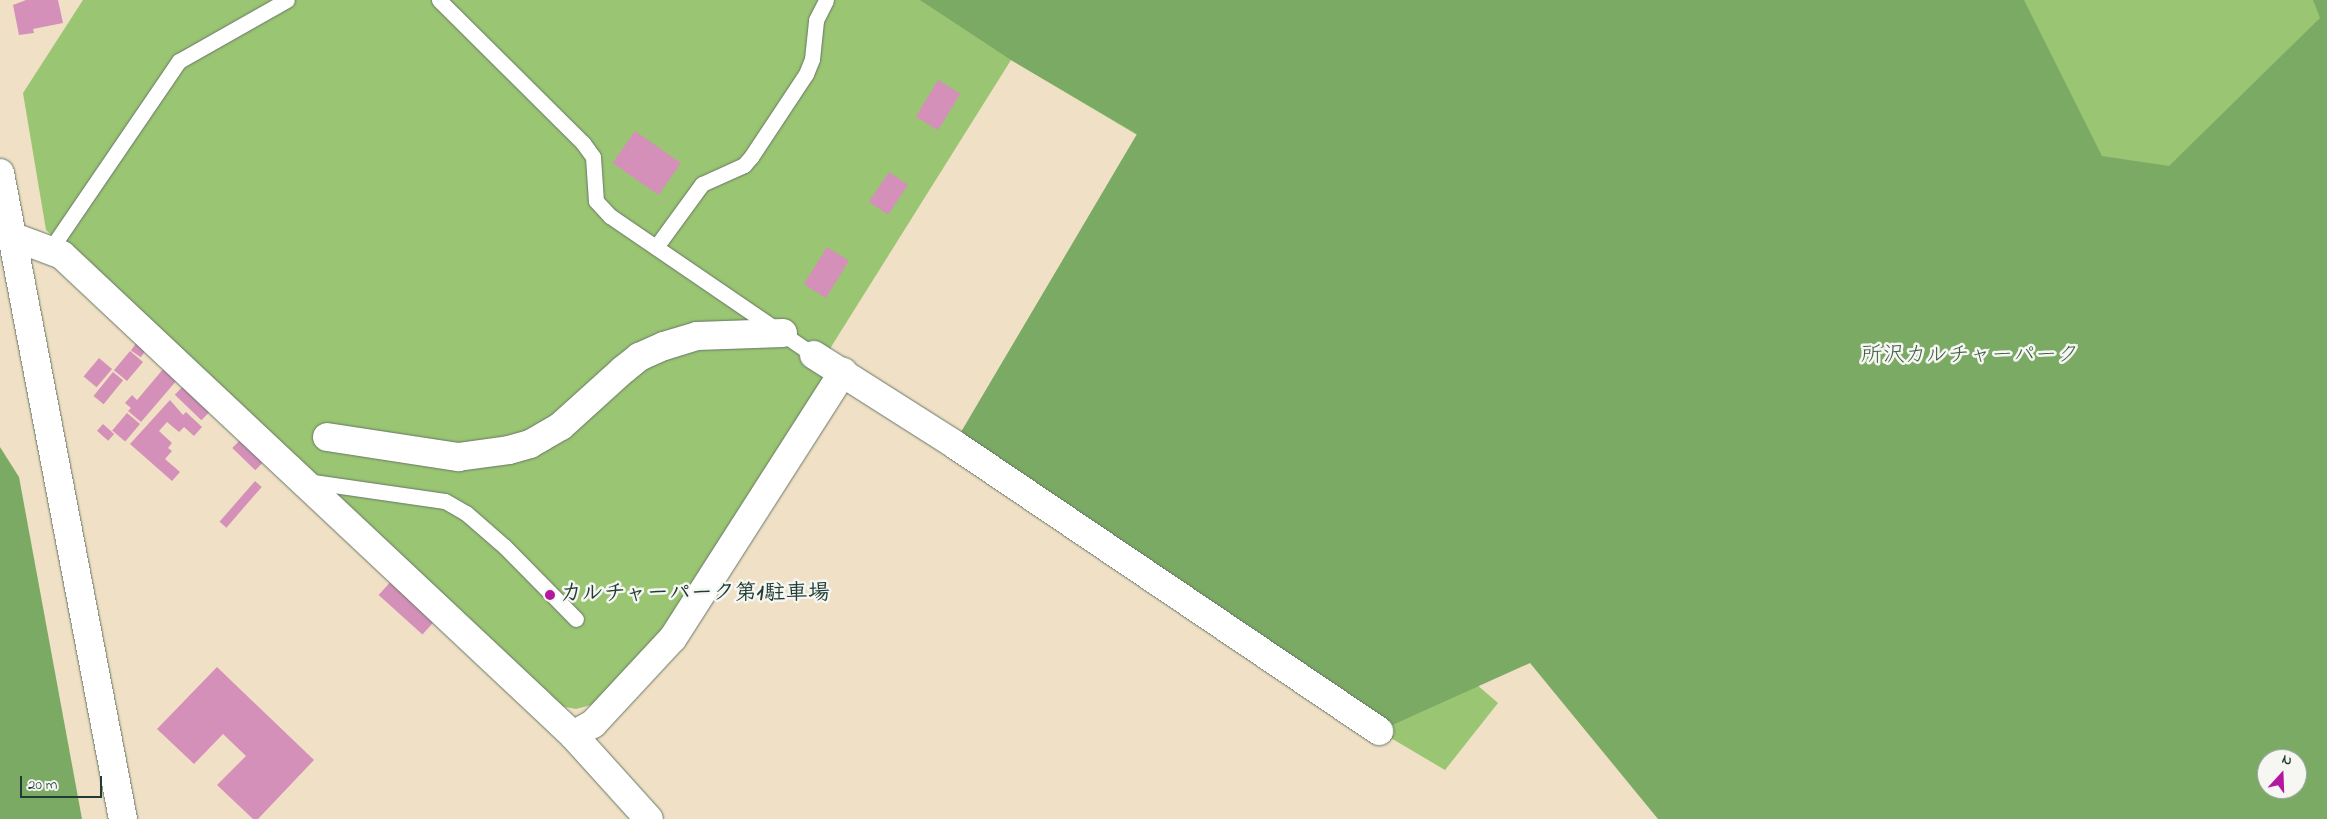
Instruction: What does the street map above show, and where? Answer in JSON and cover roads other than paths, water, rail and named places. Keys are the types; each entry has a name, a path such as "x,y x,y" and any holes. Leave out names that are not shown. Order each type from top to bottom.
{"street":[{"path":"0,173 7,221 123,819"},
{"path":"7,221 50,250 62,255 305,481 573,735 649,819"},
{"path":"327,437 458,457 509,450 530,444 561,426 628,365 664,346 697,336 783,333"},
{"path":"814,355 843,372 1379,732"},
{"path":"573,735 593,724 673,638 843,372"}],"lane":[{"path":"50,250 180,61 286,0"},
{"path":"438,0 583,143 593,157 596,201 610,216 814,355"},
{"path":"656,247 702,184 744,165 751,157 806,74 812,58 816,20 826,0"},
{"path":"305,481 445,501 466,512 505,547 576,619"}],"place":[{"name":"カルチャーパーク第1駐車場","path":"550,595"}],"park label":[{"name":"所沢カルチャーパーク","path":"1970,357"}]}
